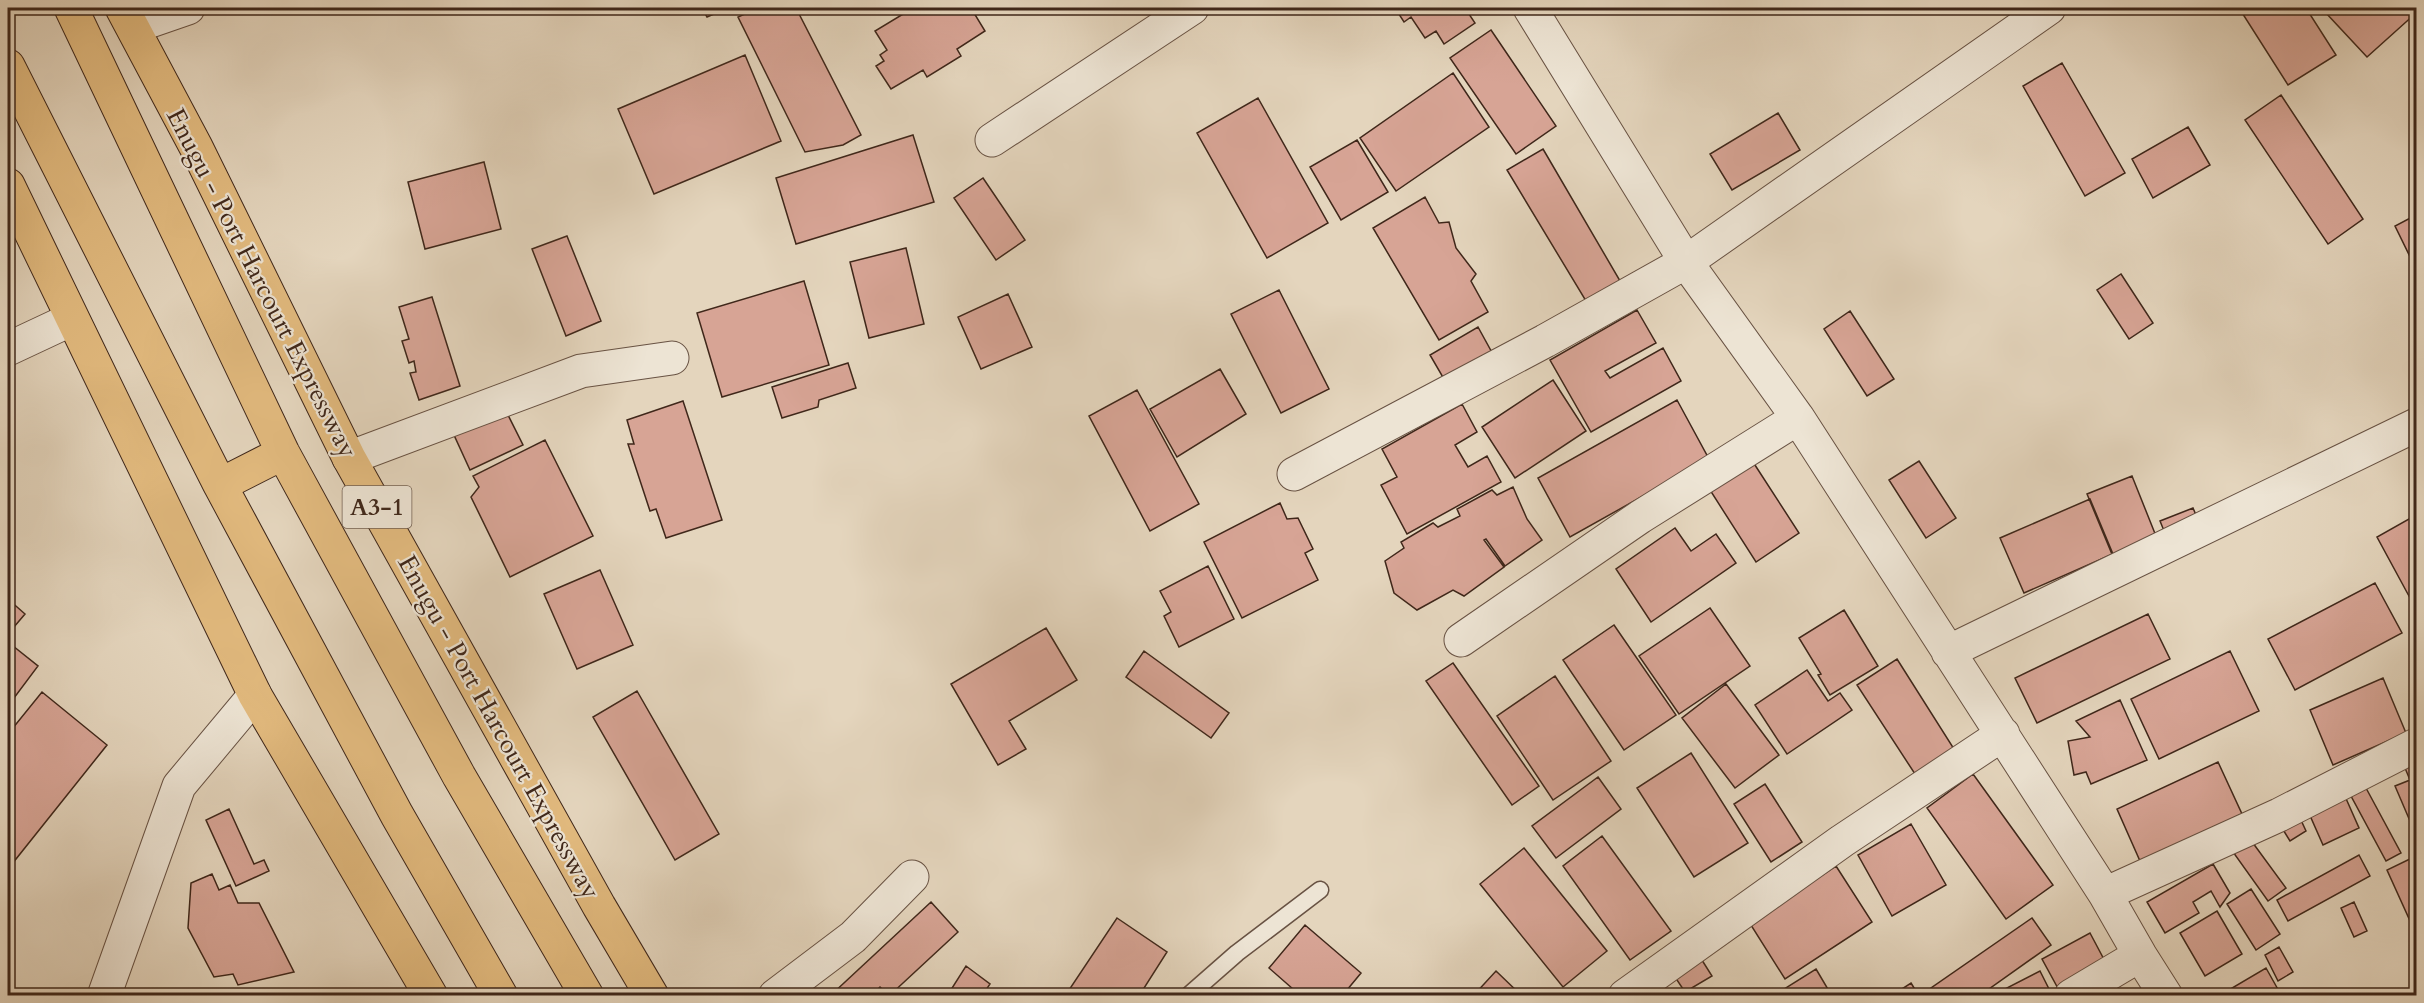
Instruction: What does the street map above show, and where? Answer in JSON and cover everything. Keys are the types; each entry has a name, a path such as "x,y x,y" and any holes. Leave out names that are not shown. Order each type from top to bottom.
{"main road":[{"name":"Enugu - Port Harcourt Expressway","path":"71,8 283,453 459,776 587,996"},
{"name":"Enugu - Port Harcourt Expressway","path":"127,17 196,147 349,458 593,895 652,996"},
{"path":"8,66 220,485 397,815 501,996"},
{"path":"8,185 255,695 432,996"},
{"path":"220,485 283,453"}],"street":[{"path":"127,17 189,8"},
{"path":"992,140 1192,8"},
{"path":"1530,8 1686,262 1798,418 2105,894 2139,955 2166,996"},
{"path":"1294,474 1545,341 1686,262 2049,8"},
{"path":"8,349 72,319"},
{"path":"349,458 581,371 672,358"},
{"path":"1461,640 1640,518 1798,418"},
{"path":"1948,652 2416,425"},
{"path":"104,996 180,786 255,695"},
{"path":"1625,996 1842,841 2003,734"},
{"path":"2105,894 2279,814 2416,745"},
{"path":"775,996 853,937 912,877"},
{"path":"2072,996 2139,955"}],"lane":[{"path":"1188,996 1237,953 1320,890"}],"building":[{"path":"702,8 728,8 707,17"},
{"path":"758,8 796,8 861,135 843,145 805,152 738,17"},
{"path":"913,8 971,8 985,31 957,49 961,56 927,77 923,70 891,89 876,66 884,61 880,55 887,50 875,31"},
{"path":"1395,8 1465,8 1475,23 1444,44 1436,31 1425,38 1411,17 1404,22"},
{"path":"2239,8 2306,8 2336,55 2288,85"},
{"path":"2332,8 2416,8 2416,13 2367,57 2326,13"},
{"path":"1491,30 1556,126 1516,154 1450,58"},
{"path":"745,55 781,141 654,194 618,109"},
{"path":"2062,63 2125,173 2085,196 2023,86"},
{"path":"1453,73 1489,127 1396,191 1360,138"},
{"path":"2281,95 2363,219 2328,244 2245,120"},
{"path":"1258,98 1328,223 1267,258 1197,133"},
{"path":"1778,113 1800,150 1732,190 1710,154"},
{"path":"2188,127 2210,165 2153,198 2132,159"},
{"path":"913,135 934,202 796,244 776,178"},
{"path":"1357,140 1388,192 1341,220 1310,167"},
{"path":"1543,149 1623,286 1589,306 1507,170"},
{"path":"484,162 501,229 425,249 408,182"},
{"path":"983,178 1025,240 996,260 954,198"},
{"path":"1425,197 1439,223 1449,222 1456,248 1476,274 1471,281 1488,312 1439,340 1373,228"},
{"path":"2416,215 2416,269 2395,226"},
{"path":"567,236 601,321 566,336 532,249"},
{"path":"906,248 924,324 869,338 850,262"},
{"path":"2121,274 2153,323 2129,339 2097,290"},
{"path":"804,281 829,365 722,397 697,313"},
{"path":"1279,290 1329,389 1281,413 1231,314"},
{"path":"1008,294 1032,347 981,369 958,317"},
{"path":"432,297 460,386 419,400 410,373 416,372 414,361 409,363 402,341 409,339 399,307"},
{"path":"1637,310 1656,343 1605,371 1610,378 1663,348 1681,381 1591,432 1550,360"},
{"path":"1850,311 1894,379 1867,396 1824,329"},
{"path":"1478,327 1495,358 1448,386 1430,355"},
{"path":"848,363 856,388 819,400 818,407 782,418 772,387"},
{"path":"1220,369 1246,414 1177,457 1150,409"},
{"path":"1553,380 1586,431 1515,478 1482,427"},
{"path":"1137,390 1199,504 1150,531 1089,416"},
{"path":"1677,400 1709,459 1570,537 1538,478"},
{"path":"683,401 722,520 666,538 656,509 650,511 628,444 634,444 627,420"},
{"path":"1462,404 1477,432 1455,445 1468,467 1487,456 1501,482 1407,534 1381,485 1397,477 1382,449"},
{"path":"506,411 523,445 470,470 454,435"},
{"path":"545,440 593,536 510,577 471,497 479,487 473,476"},
{"path":"1919,461 1956,518 1926,538 1889,480"},
{"path":"1753,462 1799,533 1756,562 1710,490"},
{"path":"2132,476 2158,541 2114,559 2087,494"},
{"path":"1513,487 1527,519 1542,540 1505,566 1486,539 1484,540 1504,567 1464,596 1453,590 1417,610 1394,593 1385,561 1404,548 1401,542 1433,523 1438,527 1460,516 1457,509 1492,490 1497,495"},
{"path":"2090,499 2113,554 2024,593 2000,538"},
{"path":"1280,503 1287,519 1298,518 1313,549 1305,553 1318,580 1242,618 1204,542"},
{"path":"2193,508 2202,529 2169,543 2160,521"},
{"path":"2416,515 2416,609 2377,537"},
{"path":"1675,528 1691,551 1716,534 1736,563 1651,622 1616,569"},
{"path":"1208,566 1234,619 1179,647 1164,616 1171,612 1160,591"},
{"path":"600,570 633,645 577,669 544,594"},
{"path":"2375,583 2402,633 2295,690 2268,639"},
{"path":"8,599 25,614 8,634"},
{"path":"1710,608 1750,666 1679,714 1639,656"},
{"path":"1844,610 1878,666 1830,695 1818,675 1821,674 1799,638"},
{"path":"2148,614 2170,659 2037,723 2015,678"},
{"path":"1614,625 1676,715 1624,750 1563,660"},
{"path":"1046,628 1077,680 1009,721 1026,749 998,765 951,684"},
{"path":"8,642 38,666 8,706"},
{"path":"1144,651 1229,713 1211,738 1126,677"},
{"path":"2230,651 2259,711 2159,759 2131,699"},
{"path":"1897,659 1954,749 1915,774 1857,685"},
{"path":"1453,663 1539,786 1512,805 1426,681"},
{"path":"1807,670 1828,701 1840,693 1852,710 1787,754 1755,705"},
{"path":"1555,676 1611,761 1553,800 1497,716"},
{"path":"2383,678 2406,733 2333,765 2310,710"},
{"path":"1726,684 1779,755 1735,788 1682,718"},
{"path":"637,691 719,834 675,860 593,717"},
{"path":"42,692 107,745 8,869 8,734"},
{"path":"2120,700 2147,760 2091,784 2086,772 2074,775 2068,741 2090,737 2076,721"},
{"path":"1691,753 1748,843 1694,877 1637,788"},
{"path":"2218,762 2242,814 2140,861 2117,809"},
{"path":"2416,763 2416,818 2410,821 2395,786 2410,780 2405,768"},
{"path":"1973,774 2053,885 2006,919 1927,808"},
{"path":"1598,777 1621,809 1556,858 1532,826"},
{"path":"1765,784 1802,842 1771,862 1734,804"},
{"path":"2366,788 2401,853 2386,861 2351,796"},
{"path":"2344,794 2359,828 2323,845 2308,811"},
{"path":"229,809 254,864 264,860 269,871 236,886 206,820"},
{"path":"2300,818 2306,831 2290,841 2282,828"},
{"path":"1911,824 1946,885 1892,916 1858,855"},
{"path":"1602,836 1671,931 1630,960 1563,866"},
{"path":"2250,839 2286,888 2268,901 2233,852"},
{"path":"1524,848 1607,951 1563,987 1480,884"},
{"path":"2359,855 2370,876 2288,921 2277,900"},
{"path":"2416,856 2416,921 2411,923 2387,870"},
{"path":"2213,864 2230,893 2220,907 2211,891 2193,902 2199,913 2165,933 2147,902"},
{"path":"1836,866 1872,922 1785,979 1749,922"},
{"path":"212,874 219,890 230,885 238,903 259,903 294,972 238,985 233,974 214,977 188,928 191,883"},
{"path":"2251,889 2280,934 2256,950 2227,904"},
{"path":"931,902 958,932 889,996 880,987 871,996 830,996"},
{"path":"2354,902 2367,931 2354,937 2341,908"},
{"path":"2217,911 2242,954 2205,976 2180,933"},
{"path":"1117,918 1167,952 1139,996 1065,996"},
{"path":"2032,918 2051,945 1979,996 1936,996 1931,988"},
{"path":"1305,925 1361,973 1342,996 1301,996 1269,968"},
{"path":"2090,933 2108,967 2060,992 2042,959"},
{"path":"2279,947 2293,972 2278,981 2265,955"},
{"path":"1700,957 1712,976 1685,992 1673,974"},
{"path":"966,966 990,984 982,996 947,996"},
{"path":"2266,968 2280,993 2276,996 2230,996 2227,991"},
{"path":"1816,969 1832,996 1773,996"},
{"path":"1496,971 1522,996 1473,996"},
{"path":"2040,971 2050,991 2041,996 2001,996 1999,992"},
{"path":"1911,983 1919,996 1891,996"},
{"path":"2113,986 2120,996 2098,996"}]}
